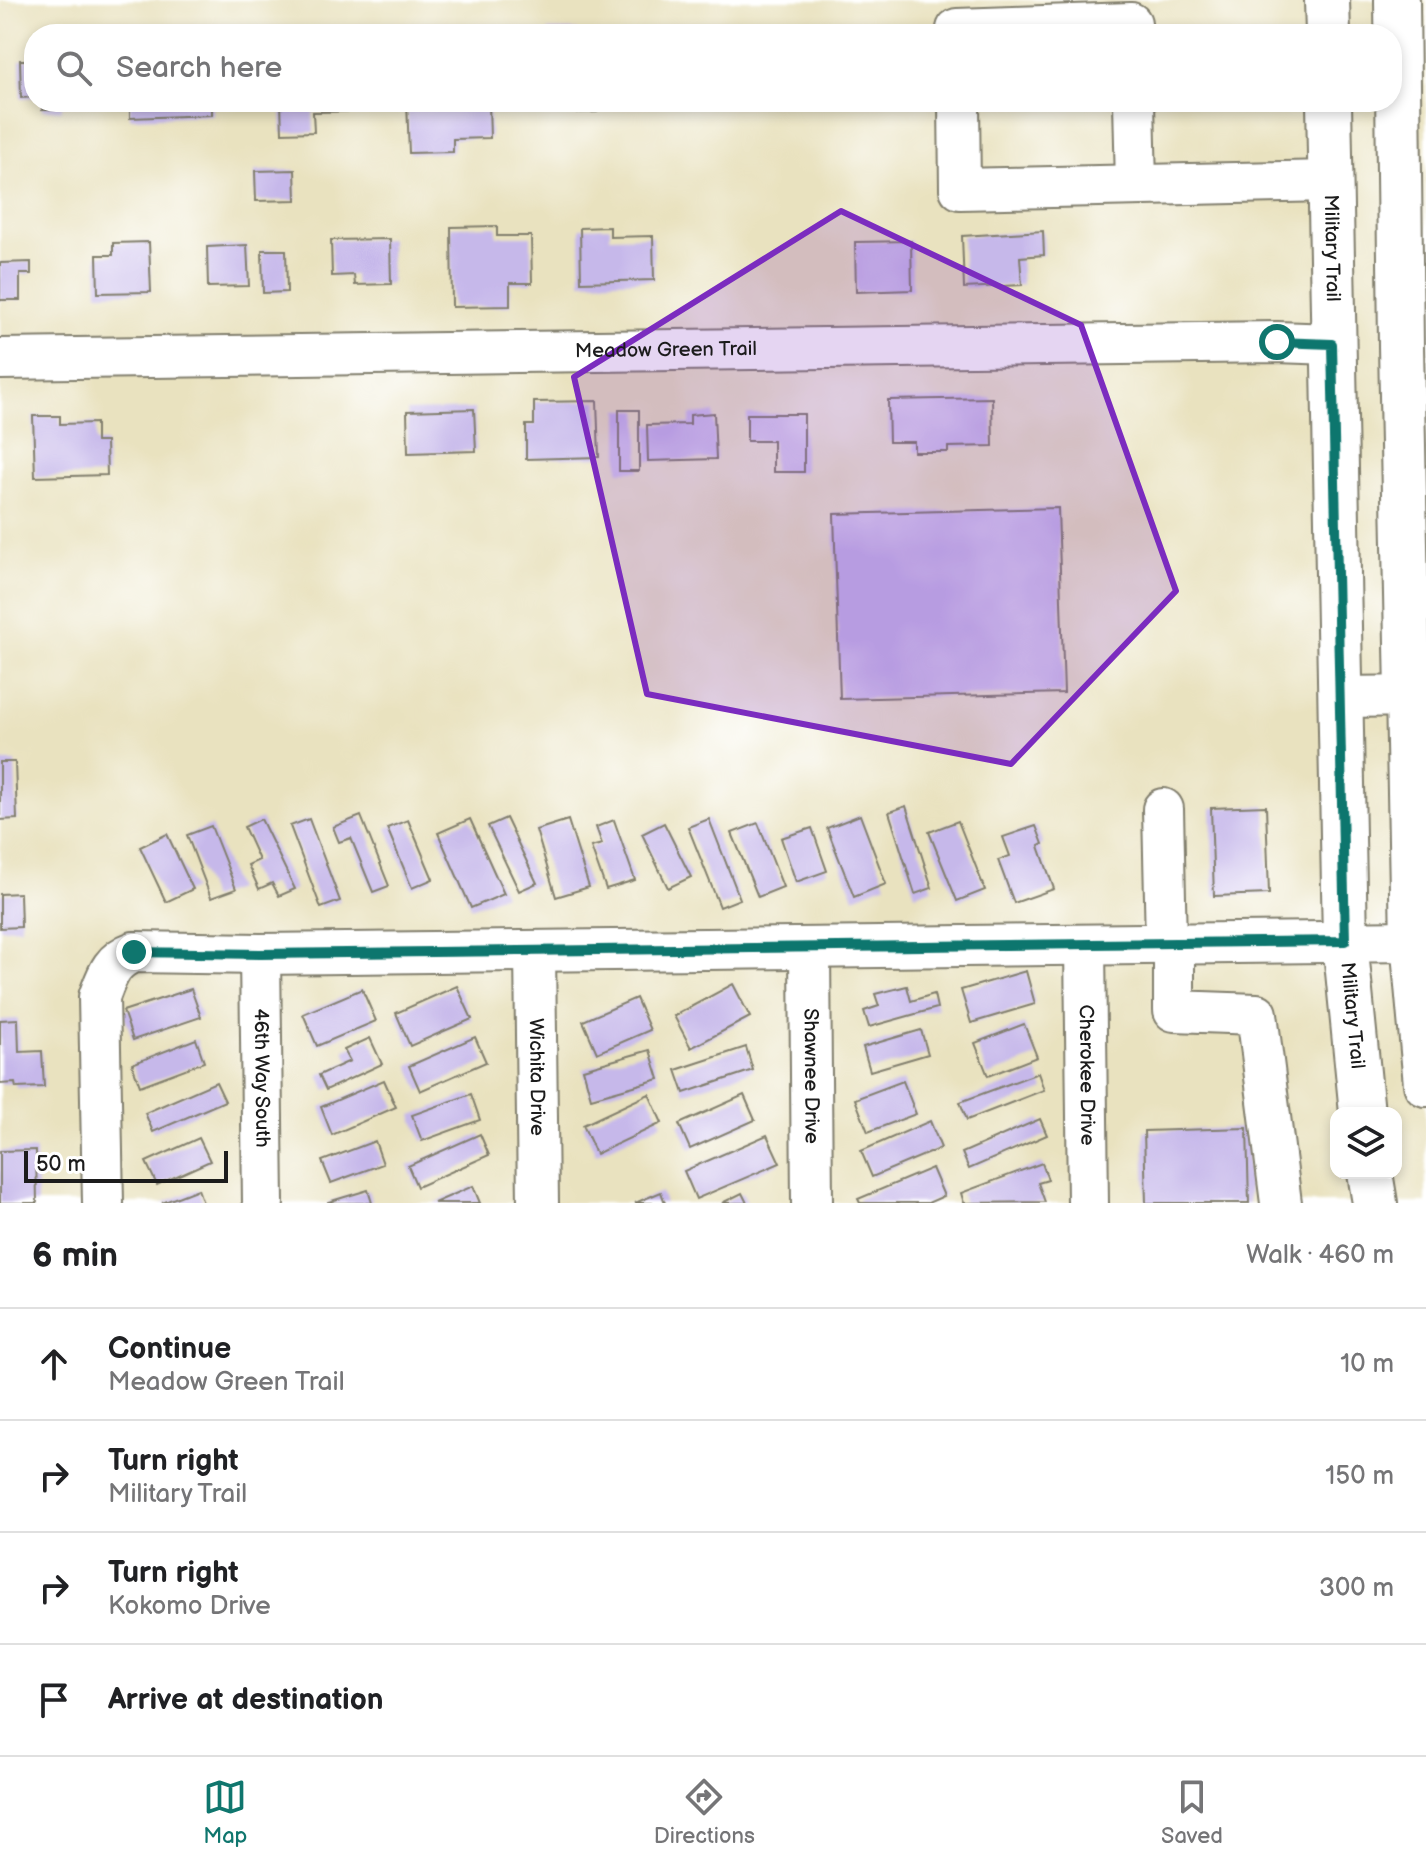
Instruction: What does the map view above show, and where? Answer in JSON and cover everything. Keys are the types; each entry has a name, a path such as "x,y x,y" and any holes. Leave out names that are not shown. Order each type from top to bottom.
{"main road":[{"path":"1327,0 1328,24"},
{"path":"1397,0 1397,24"},
{"name":"Military Trail","path":"1329,112 1345,941 1361,1107"},
{"path":"1398,112 1401,362 1417,696 1418,806 1413,941 1426,1084"},
{"path":"1371,1179 1375,1203"}],"street":[{"path":"990,24 1062,13 1131,24"},
{"path":"959,112 960,189 1330,181"},
{"path":"1134,112 1136,185"},
{"name":"Meadow Green Trail","path":"0,359 1277,342 1332,344"},
{"path":"1340,697 1417,696"},
{"path":"1163,809 1174,1011 1257,1014 1281,1203"},
{"path":"103,1203 99,997 110,970 123,956 134,952 260,954 1413,941"},
{"name":"Cherokee Drive","path":"1085,945 1088,1203"},
{"name":"Shawnee Drive","path":"810,948 812,1203"},
{"name":"Wichita Drive","path":"535,951 538,1203"},
{"name":"46th Way South","path":"260,954 263,1203"}],"highlighted area":[{"path":"841,211 1081,325 1176,591 1011,764 647,694 574,377"}],"building":[{"path":"20,60 24,60 24,98 21,98"},
{"path":"130,112 212,112 212,115 130,118"},
{"path":"281,112 313,112 314,132 282,133"},
{"path":"407,112 489,112 490,138 453,139 453,152 409,153"},
{"path":"295,170 296,200 256,201 255,171"},
{"path":"497,226 497,236 531,236 532,283 510,283 510,306 452,307 451,227"},
{"path":"610,227 610,237 653,236 654,280 581,282 580,228"},
{"path":"1043,231 1044,255 1020,257 1022,285 964,288 962,236"},
{"path":"390,239 391,284 355,285 354,275 332,276 331,240"},
{"path":"911,241 912,290 856,292 855,242"},
{"path":"149,242 151,292 98,293 97,255 113,255 113,243"},
{"path":"247,245 249,286 208,287 207,247"},
{"path":"262,250 286,250 287,292 263,293"},
{"path":"31,262 31,274 20,274 20,300 0,300 0,263"},
{"path":"992,398 993,446 948,447 948,452 914,452 914,442 889,442 888,400"},
{"path":"597,401 599,457 526,459 526,425 534,425 534,402"},
{"path":"474,409 476,451 408,453 407,411"},
{"path":"619,410 639,410 639,471 619,471"},
{"path":"714,413 716,459 648,461 647,425 690,424 690,415"},
{"path":"747,414 804,414 804,472 773,472 773,441 747,441"},
{"path":"33,416 60,416 60,424 96,423 96,442 106,442 107,475 35,477"},
{"path":"1058,508 1064,693 840,699 834,514"},
{"path":"0,762 15,762 17,819 0,820"},
{"path":"906,806 932,888 915,894 889,812"},
{"path":"1266,806 1269,894 1214,896 1211,808"},
{"path":"860,815 886,884 854,897 827,828"},
{"path":"361,816 389,886 373,892 351,838 339,842 333,827"},
{"path":"506,818 537,883 519,891 488,826"},
{"path":"261,819 295,889 279,896 272,883 259,889 248,865 259,860 244,827"},
{"path":"309,819 340,901 321,908 290,826"},
{"path":"470,819 504,894 471,908 438,833"},
{"path":"709,819 740,899 720,907 688,827"},
{"path":"408,820 433,879 412,888 387,828"},
{"path":"568,820 589,887 556,897 536,830"},
{"path":"614,820 635,880 606,889 591,847 602,844 596,827"},
{"path":"958,821 985,890 957,901 929,832"},
{"path":"664,823 691,877 668,888 642,834"},
{"path":"758,823 783,887 758,897 732,833"},
{"path":"211,826 236,889 211,898 187,835"},
{"path":"1036,826 1043,844 1039,846 1054,889 1014,903 998,860 1010,856 1003,837"},
{"path":"812,828 827,871 796,882 781,838"},
{"path":"167,834 193,889 166,902 140,847"},
{"path":"20,893 21,927 0,928 0,894"},
{"path":"1026,971 1035,1004 971,1023 961,990"},
{"path":"733,984 750,1017 691,1048 674,1016"},
{"path":"457,986 472,1019 410,1046 396,1013"},
{"path":"907,986 911,1001 934,994 937,1008 869,1027 864,1011 879,1006 875,994"},
{"path":"191,989 201,1017 133,1040 123,1011"},
{"path":"362,989 376,1021 317,1046 303,1014"},
{"path":"636,998 650,1030 597,1053 583,1021"},
{"path":"18,1019 19,1052 42,1051 44,1087 16,1088 15,1083 0,1084 0,1020"},
{"path":"1024,1024 1037,1057 988,1076 975,1043"},
{"path":"921,1030 928,1054 870,1071 863,1047"},
{"path":"475,1037 486,1062 420,1091 409,1066"},
{"path":"370,1038 382,1064 326,1090 319,1075 350,1061 344,1050"},
{"path":"196,1039 204,1062 140,1086 132,1064"},
{"path":"746,1047 753,1070 684,1093 676,1070"},
{"path":"650,1050 659,1079 591,1098 583,1069"},
{"path":"1038,1073 1044,1090 967,1120 960,1102"},
{"path":"384,1080 396,1107 332,1135 321,1107"},
{"path":"903,1081 916,1114 868,1132 855,1099"},
{"path":"216,1082 225,1101 153,1132 145,1113"},
{"path":"471,1094 480,1120 422,1141 412,1115"},
{"path":"649,1094 662,1123 596,1154 583,1125"},
{"path":"744,1095 755,1120 690,1149 679,1124"},
{"path":"1040,1119 1047,1135 969,1169 962,1153"},
{"path":"930,1121 941,1148 872,1177 861,1151"},
{"path":"1247,1128 1249,1203 1146,1203 1144,1131"},
{"path":"480,1134 489,1155 417,1187 408,1166"},
{"path":"767,1135 780,1163 696,1199 684,1171"},
{"path":"199,1138 210,1161 157,1185 146,1162"},
{"path":"375,1141 383,1164 331,1183 322,1161"},
{"path":"36,1150 37,1203 0,1203 0,1151"},
{"path":"1042,1163 1048,1180 1038,1183 1045,1202 964,1203 961,1193"},
{"path":"932,1168 944,1196 928,1203 860,1203 858,1199"},
{"path":"473,1186 480,1203 434,1203"},
{"path":"198,1189 203,1203 162,1203"},
{"path":"368,1190 372,1203 328,1203 328,1202"},
{"path":"661,1192 665,1203 635,1203"},
{"path":"742,1193 747,1203 722,1203"}],"route":[{"path":"134,952 260,954 1345,941 1332,344 1277,342"}]}
